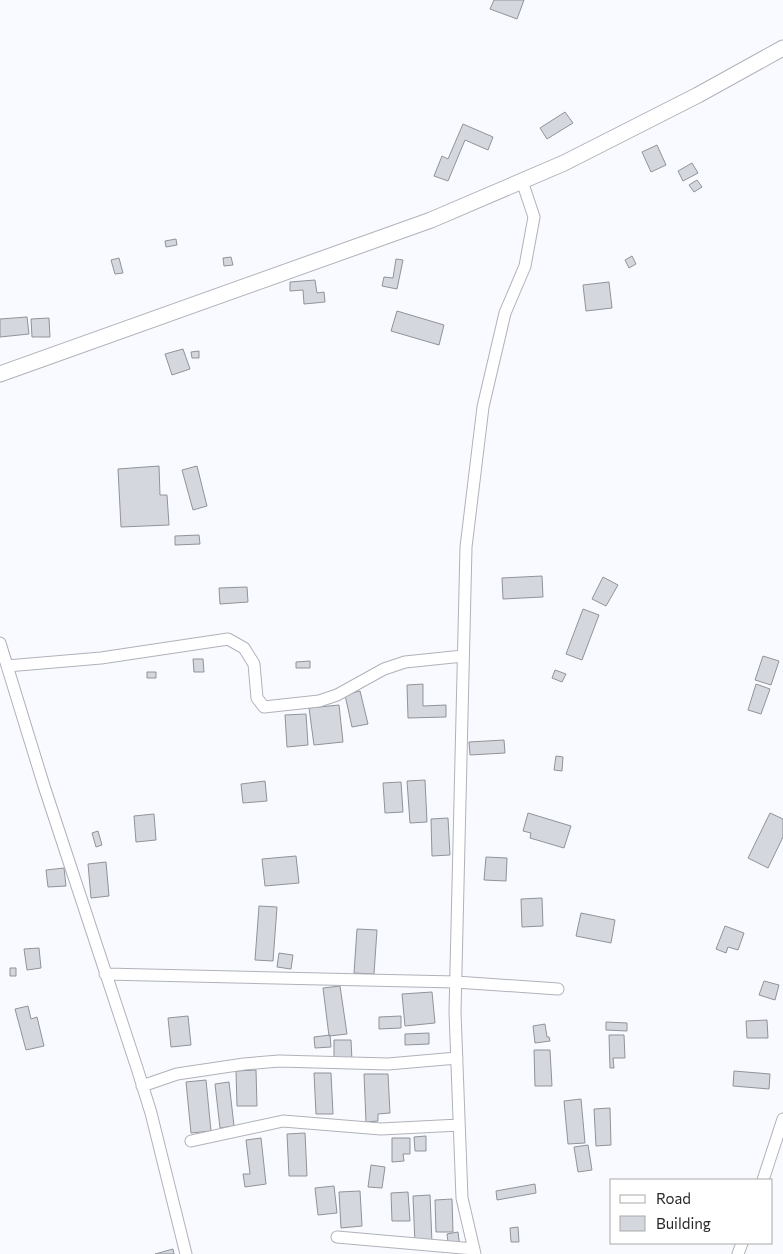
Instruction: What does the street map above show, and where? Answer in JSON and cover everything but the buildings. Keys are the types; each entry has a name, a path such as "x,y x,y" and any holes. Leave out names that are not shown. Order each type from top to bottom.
{"main road":[{"path":"0,374 431,220 564,163 648,121 783,48"}],"street":[{"path":"337,1237 474,1252 462,1198 456,982 466,547 483,407 505,313 525,266 534,217 522,181"},
{"path":"7,666 101,658 228,639 244,648 254,664 256,698 264,707 319,701 337,695 384,669 405,662 463,656"},
{"path":"0,643 44,786 142,1086 186,1254"},
{"path":"105,974 456,982 558,988"},
{"path":"142,1086 177,1074 244,1064 279,1061 388,1064 457,1058"},
{"path":"763,1179 783,1119"},
{"path":"191,1140 283,1121 382,1129 459,1125"}]}
